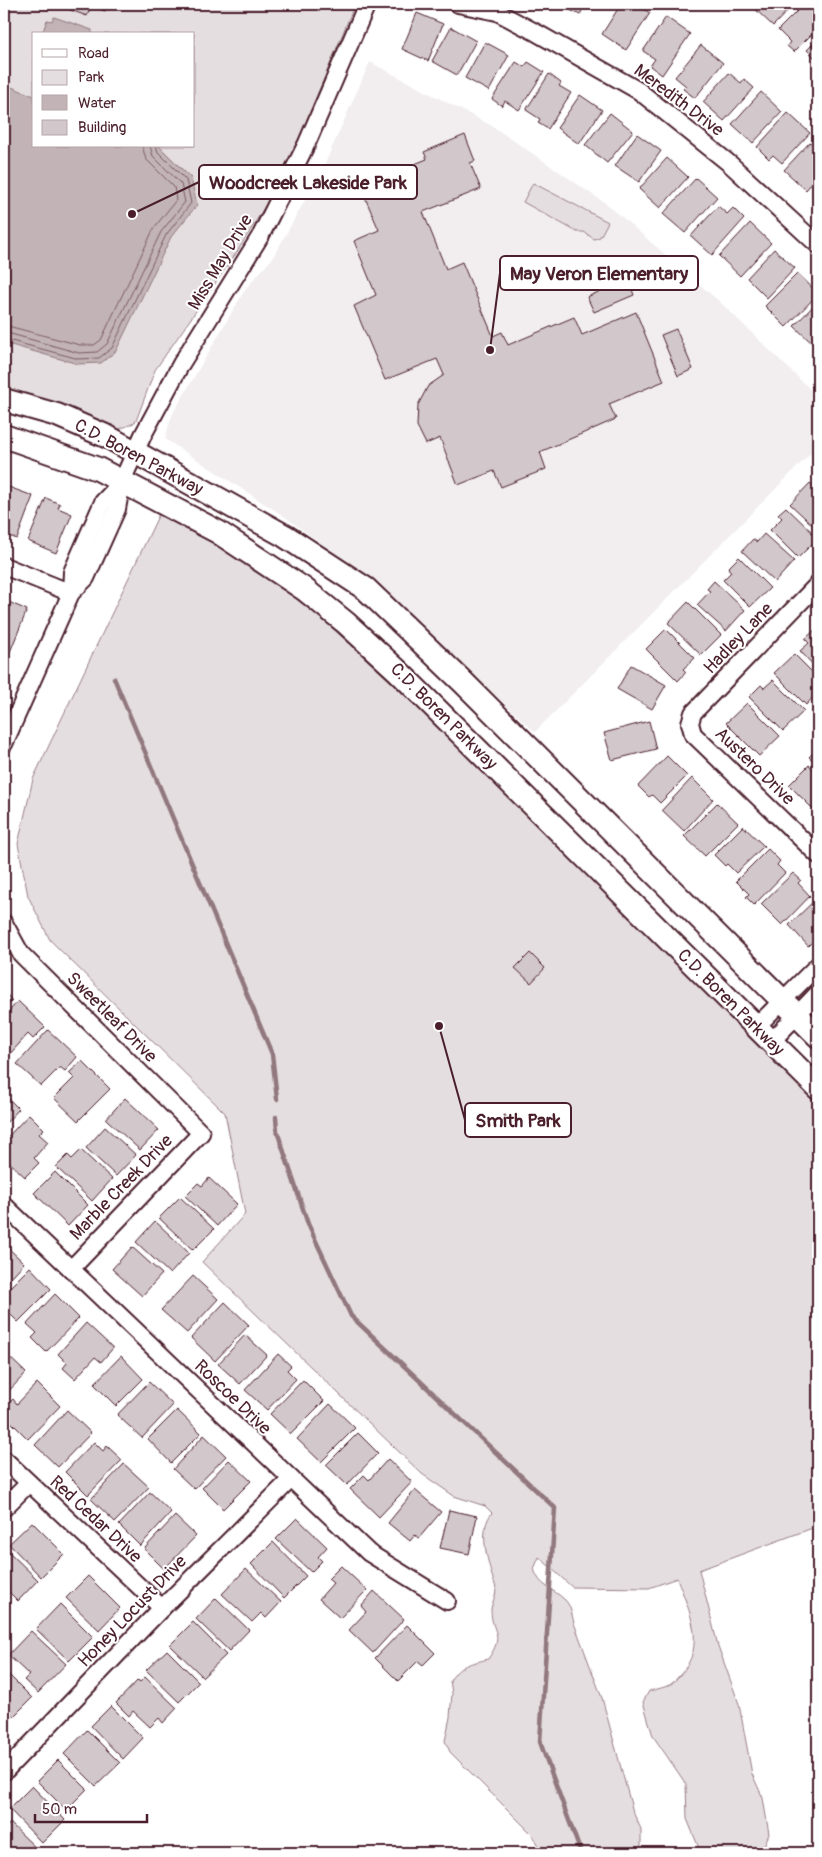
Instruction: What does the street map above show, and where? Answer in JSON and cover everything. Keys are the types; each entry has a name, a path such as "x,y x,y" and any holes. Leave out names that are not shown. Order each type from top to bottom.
{"street":[{"name":"Miss May Drive","path":"122,481 181,364 261,235 307,143 367,4"},
{"name":"Meredith Drive","path":"458,4 495,7 639,91 730,164 818,245"},
{"name":"C.D. Boren Parkway","path":"4,400 57,415 108,437 284,536 366,589 501,720 818,1036"},
{"name":"C.D. Boren Parkway","path":"4,436 98,469 122,481 218,532 304,589 370,644 818,1088"},
{"path":"4,744 71,593 72,572 103,502 122,481"},
{"path":"4,566 71,593"},
{"name":"Hadley Lane","path":"690,723 693,713 818,584"},
{"path":"471,744 501,720"},
{"name":"Austero Drive","path":"690,723 693,734 818,856"},
{"name":"Sweetleaf Drive","path":"4,923 21,954 200,1133"},
{"path":"764,1034 790,1008 818,966"},
{"path":"790,1008 818,993"},
{"name":"Marble Creek Drive","path":"70,1269 200,1133"},
{"name":"Roscoe Drive","path":"4,1205 369,1553 447,1601"},
{"name":"Red Cedar Drive","path":"4,1459 162,1608"},
{"name":"Honey Locust Drive","path":"4,1772 162,1608 291,1479"},
{"path":"4,1508 29,1483"}],"shaded area":[{"path":"370,62 492,126 608,205 720,302 818,397 818,446 535,732 367,578 288,519 165,439 172,415 246,288 272,259 323,168"}],"green space":[{"path":"4,4 355,4 283,177 237,252 155,370 136,421 117,430 4,390"},
{"path":"533,183 608,222 600,237 594,239 584,232 577,232 523,202"},
{"path":"160,512 221,546 316,613 404,694 818,1103 818,1526 699,1570 718,1646 739,1704 752,1774 763,1798 769,1834 764,1846 736,1853 701,1853 687,1819 686,1784 653,1736 643,1702 649,1691 671,1684 688,1665 693,1653 694,1641 691,1616 677,1578 649,1588 572,1587 539,1557 534,1569 539,1580 565,1600 570,1608 602,1698 633,1812 641,1829 641,1853 540,1853 538,1844 532,1834 450,1752 445,1741 452,1693 450,1681 461,1668 488,1659 496,1644 497,1638 491,1609 496,1588 487,1558 485,1542 486,1526 492,1513 485,1506 454,1496 422,1474 202,1262 245,1214 225,1113 50,940 28,896 18,844 33,779"}],"water":[{"path":"54,17 92,30 92,32 43,32 47,20 52,21"},
{"path":"4,84 32,95 32,148 161,148 191,178 197,205 171,237 116,351 101,363 78,364 4,343"}],"building":[{"path":"67,4 108,4 105,11 91,6 87,16 65,8"},
{"path":"558,4 585,4 580,15"},
{"path":"621,4 636,4 650,13 626,50 602,34"},
{"path":"758,4 794,4 773,26 754,8"},
{"path":"804,4 813,4 818,9 815,12 818,15 818,28 794,52 787,46 790,42 778,30"},
{"path":"417,13 443,24 428,61 402,49"},
{"path":"666,17 690,34 662,75 650,66 655,59 643,51"},
{"path":"451,27 476,41 457,75 432,61"},
{"path":"818,39 818,61 807,50"},
{"path":"485,42 509,55 489,91 465,78"},
{"path":"701,45 723,63 695,98 683,89 686,86 675,77"},
{"path":"516,62 524,67 528,62 544,72 519,110 505,101 502,106 492,99"},
{"path":"729,73 741,83 744,79 754,88 724,121 703,102"},
{"path":"549,74 561,83 559,86 571,93 548,129 538,123 540,119 526,110"},
{"path":"761,92 782,112 753,143 732,124"},
{"path":"580,95 602,110 579,144 557,128"},
{"path":"610,113 633,131 607,163 585,145"},
{"path":"788,113 810,133 782,163 773,155 769,159 757,147"},
{"path":"637,134 661,151 639,182 615,166"},
{"path":"465,135 475,161 470,163 481,189 423,212 446,269 462,262 493,336 502,332 508,345 574,317 582,335 636,312 664,381 609,404 616,419 540,452 546,469 501,487 494,471 458,485 440,438 426,444 417,426 418,405 428,386 444,375 437,359 385,380 354,306 376,295 354,241 379,230 360,186 427,159 424,152"},
{"path":"810,142 818,149 818,176 806,190 784,170"},
{"path":"667,158 688,177 660,208 639,189"},
{"path":"696,178 717,197 685,233 663,214"},
{"path":"718,206 727,214 733,208 744,219 712,255 691,236"},
{"path":"750,223 771,243 740,276 719,256"},
{"path":"774,249 795,268 767,298 747,278"},
{"path":"798,273 818,294 786,327 765,306"},
{"path":"628,279 634,295 594,312 587,297"},
{"path":"818,301 818,343 815,346 794,326"},
{"path":"676,329 693,369 678,376 661,335"},
{"path":"810,483 818,490 818,530 790,504"},
{"path":"6,486 33,496 17,539 4,534 4,491"},
{"path":"46,498 60,504 58,508 72,514 56,553 28,541"},
{"path":"786,507 818,538 798,558 770,530 782,518 778,514"},
{"path":"764,534 794,561 775,582 742,551 753,539 757,542"},
{"path":"739,557 770,588 750,607 723,580 731,572 728,568"},
{"path":"714,581 745,610 726,631 697,605 710,591 707,589"},
{"path":"4,600 27,610 10,652 4,649"},
{"path":"688,602 721,635 701,655 668,623"},
{"path":"817,628 818,670 800,651 809,643 805,639"},
{"path":"666,629 695,658 683,669 686,672 678,681 646,649"},
{"path":"794,654 818,678 818,686 813,691 816,694 806,705 774,673"},
{"path":"631,665 666,685 652,709 617,689"},
{"path":"773,680 804,711 783,731 749,697 761,685 764,688"},
{"path":"747,703 780,736 759,756 726,723"},
{"path":"649,721 656,749 612,760 604,733"},
{"path":"818,748 818,765 809,757"},
{"path":"667,756 687,776 660,803 652,795 649,797 638,786"},
{"path":"809,765 818,774 817,813 789,785"},
{"path":"692,778 713,799 684,831 662,810"},
{"path":"717,803 738,823 705,856 684,836"},
{"path":"743,826 764,846 736,873 727,864 725,866 714,855"},
{"path":"768,849 780,861 777,865 785,873 754,905 746,897 749,894 736,881"},
{"path":"793,873 801,880 798,883 810,896 782,925 761,904"},
{"path":"817,898 818,936 808,946 789,925"},
{"path":"530,953 545,968 531,983 515,968"},
{"path":"4,991 12,1001 4,1007"},
{"path":"18,1001 45,1027 33,1039 28,1034 9,1055 4,1051 4,1017"},
{"path":"48,1030 77,1057 65,1071 60,1067 41,1086 17,1064"},
{"path":"82,1061 110,1089 78,1121 54,1098 74,1078 69,1073"},
{"path":"4,1094 19,1109 4,1125"},
{"path":"125,1098 159,1130 140,1150 106,1119"},
{"path":"29,1114 44,1129 39,1134 48,1142 34,1158 39,1163 25,1177 4,1157 4,1141"},
{"path":"105,1127 136,1155 116,1176 86,1148"},
{"path":"81,1150 112,1179 92,1201 56,1167 68,1155 72,1159"},
{"path":"55,1172 88,1205 68,1226 34,1193"},
{"path":"209,1178 237,1204 217,1226 185,1196 198,1183 202,1186"},
{"path":"180,1197 214,1229 193,1250 159,1218"},
{"path":"155,1221 189,1253 170,1274 136,1242"},
{"path":"4,1244 24,1263 4,1285"},
{"path":"132,1247 162,1274 142,1296 112,1269"},
{"path":"30,1267 51,1289 18,1322 4,1308 4,1293"},
{"path":"193,1276 218,1299 187,1333 161,1310"},
{"path":"55,1294 79,1318 46,1352 32,1338 37,1333 27,1324"},
{"path":"225,1302 249,1325 215,1361 191,1338"},
{"path":"86,1323 113,1348 101,1362 95,1357 75,1379 63,1368 67,1363 58,1354"},
{"path":"245,1335 267,1355 240,1384 218,1364"},
{"path":"4,1354 26,1373 4,1396"},
{"path":"278,1354 291,1366 287,1370 296,1379 267,1410 245,1390"},
{"path":"121,1356 143,1379 116,1406 94,1384"},
{"path":"303,1380 324,1401 291,1434 270,1414"},
{"path":"149,1382 173,1405 142,1438 117,1415"},
{"path":"37,1383 60,1406 28,1439 4,1415 4,1408 13,1399 17,1404"},
{"path":"330,1404 355,1428 321,1462 297,1439"},
{"path":"67,1410 91,1433 58,1467 35,1445"},
{"path":"177,1410 201,1433 171,1463 148,1439"},
{"path":"358,1433 378,1453 347,1485 326,1465"},
{"path":"204,1435 226,1456 194,1489 173,1469"},
{"path":"94,1442 103,1451 107,1446 122,1460 88,1495 65,1472"},
{"path":"388,1459 412,1482 379,1517 350,1489 364,1475 369,1480"},
{"path":"229,1460 251,1481 223,1509 202,1488"},
{"path":"124,1464 149,1487 115,1522 91,1499"},
{"path":"415,1490 441,1512 419,1538 415,1535 410,1541 388,1523"},
{"path":"150,1492 171,1512 140,1546 119,1525"},
{"path":"449,1510 477,1516 469,1554 440,1548"},
{"path":"175,1516 196,1536 164,1569 144,1549"},
{"path":"297,1518 327,1547 318,1557 322,1561 311,1572 276,1539"},
{"path":"32,1522 64,1554 41,1577 9,1544"},
{"path":"273,1542 306,1576 284,1598 251,1564"},
{"path":"5,1548 38,1580 18,1601 4,1587"},
{"path":"341,1566 367,1590 340,1618 319,1599 333,1583 328,1579"},
{"path":"246,1569 281,1602 266,1618 261,1613 252,1622 222,1594"},
{"path":"88,1576 120,1608 99,1630 66,1598"},
{"path":"374,1591 404,1619 373,1653 349,1630 366,1612 361,1606"},
{"path":"216,1598 249,1630 229,1651 196,1619"},
{"path":"60,1604 93,1637 69,1661 36,1629"},
{"path":"193,1622 226,1655 203,1677 170,1645"},
{"path":"407,1625 435,1653 423,1665 418,1661 398,1681 375,1658"},
{"path":"31,1631 66,1664 38,1693 24,1680 29,1675 8,1655"},
{"path":"167,1650 199,1682 179,1702 146,1670"},
{"path":"4,1670 32,1698 8,1722 4,1717"},
{"path":"145,1677 177,1708 163,1723 159,1718 150,1727 133,1711 129,1716 116,1703 138,1680 140,1682"},
{"path":"111,1706 143,1738 123,1759 91,1726"},
{"path":"87,1730 120,1763 96,1786 64,1754"},
{"path":"58,1760 87,1789 66,1810 37,1781"},
{"path":"32,1786 65,1820 42,1843 9,1809"},
{"path":"10,1823 39,1851 36,1853 4,1853 4,1830"}],"waterway":[{"path":"114,678 272,1054 277,1099"},
{"path":"276,1117 277,1131 308,1224 351,1316 555,1508 540,1742 581,1853"}],"place":[{"name":"Woodcreek Lakeside Park","path":"132,214"},
{"name":"May Veron Elementary","path":"490,350"},
{"name":"Smith Park","path":"439,1026"}]}
